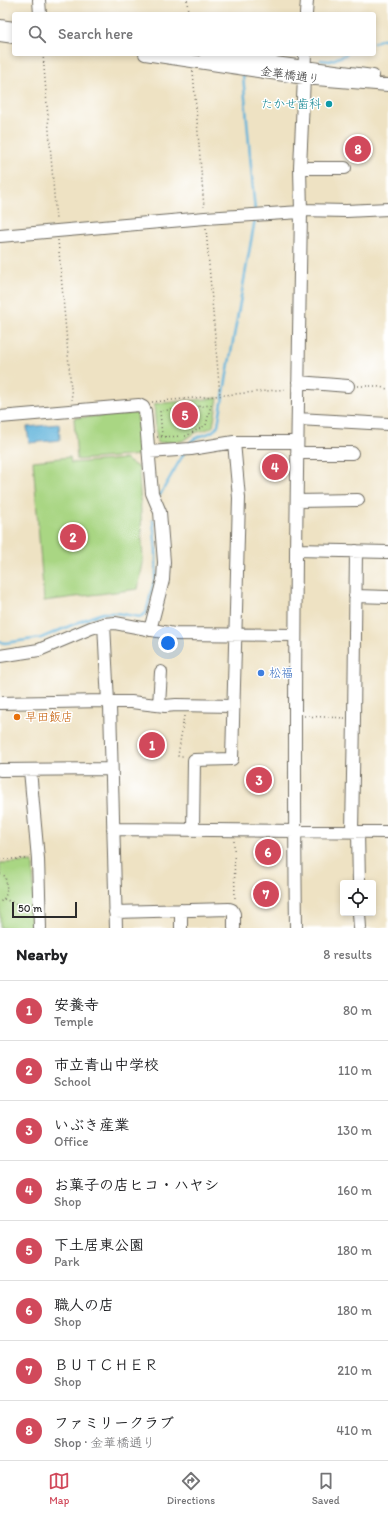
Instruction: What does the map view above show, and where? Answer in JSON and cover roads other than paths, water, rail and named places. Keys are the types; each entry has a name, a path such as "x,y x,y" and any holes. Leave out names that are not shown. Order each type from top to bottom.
{"street":[{"path":"38,0 40,12"},
{"path":"306,12 307,0"},
{"path":"0,26 12,28"},
{"path":"0,35 12,37"},
{"name":"金華橋通り","path":"161,56 304,73 388,78"},
{"name":"金華橋通り","path":"216,56 304,73 388,86"},
{"path":"296,928 295,636 301,211 300,168 304,56"},
{"path":"300,168 345,168"},
{"path":"0,236 301,211 388,209"},
{"path":"298,385 348,386"},
{"path":"0,417 73,412 139,405 143,406 145,410 148,438 152,493 160,512 164,562 163,580 150,630"},
{"path":"298,419 388,424"},
{"path":"149,452 191,449 234,442 352,453"},
{"path":"193,830 194,760 232,759 239,498 234,442"},
{"path":"297,501 358,500"},
{"path":"296,550 388,552"},
{"path":"356,551 354,718 355,832 359,880"},
{"path":"355,596 388,597"},
{"path":"0,656 39,650 104,624 115,623 174,634 295,636"},
{"path":"104,624 108,702 110,706 116,928"},
{"path":"159,705 162,672"},
{"path":"0,703 104,701 159,705 233,706"},
{"path":"0,770 111,769"},
{"path":"30,770 38,859 40,928"},
{"path":"113,829 388,832"},
{"path":"115,912 229,909 232,910 234,914 234,928"},
{"path":"181,910 182,928"},
{"path":"359,916 360,928"}],"water":[{"path":"59,424 60,440 29,443 27,427"}],"waterway":[{"path":"376,42 382,39 388,39"},
{"path":"321,60 330,61 342,56"},
{"path":"243,75 255,212"},
{"path":"188,445 195,438 212,432 218,425 255,219"},
{"path":"160,495 184,453"},
{"path":"0,642 5,643 41,638 103,613 116,613 140,617 146,613 156,573 156,551 153,520"}],"place":[{"name":"たかせ歯科","path":"329,104"},
{"name":"ファミリークラブ","path":"358,149"},
{"name":"下土居東公園","path":"185,415"},
{"name":"お菓子の店ヒコ・ハヤシ","path":"275,467"},
{"name":"市立青山中学校","path":"73,537"},
{"name":"松福","path":"261,673"},
{"name":"早田飯店","path":"17,717"},
{"name":"安養寺","path":"152,745"},
{"name":"いぶき産業","path":"259,780"},
{"name":"職人の店","path":"268,852"},
{"name":"ＢＵＴＣＨＥＲ","path":"266,894"}]}
